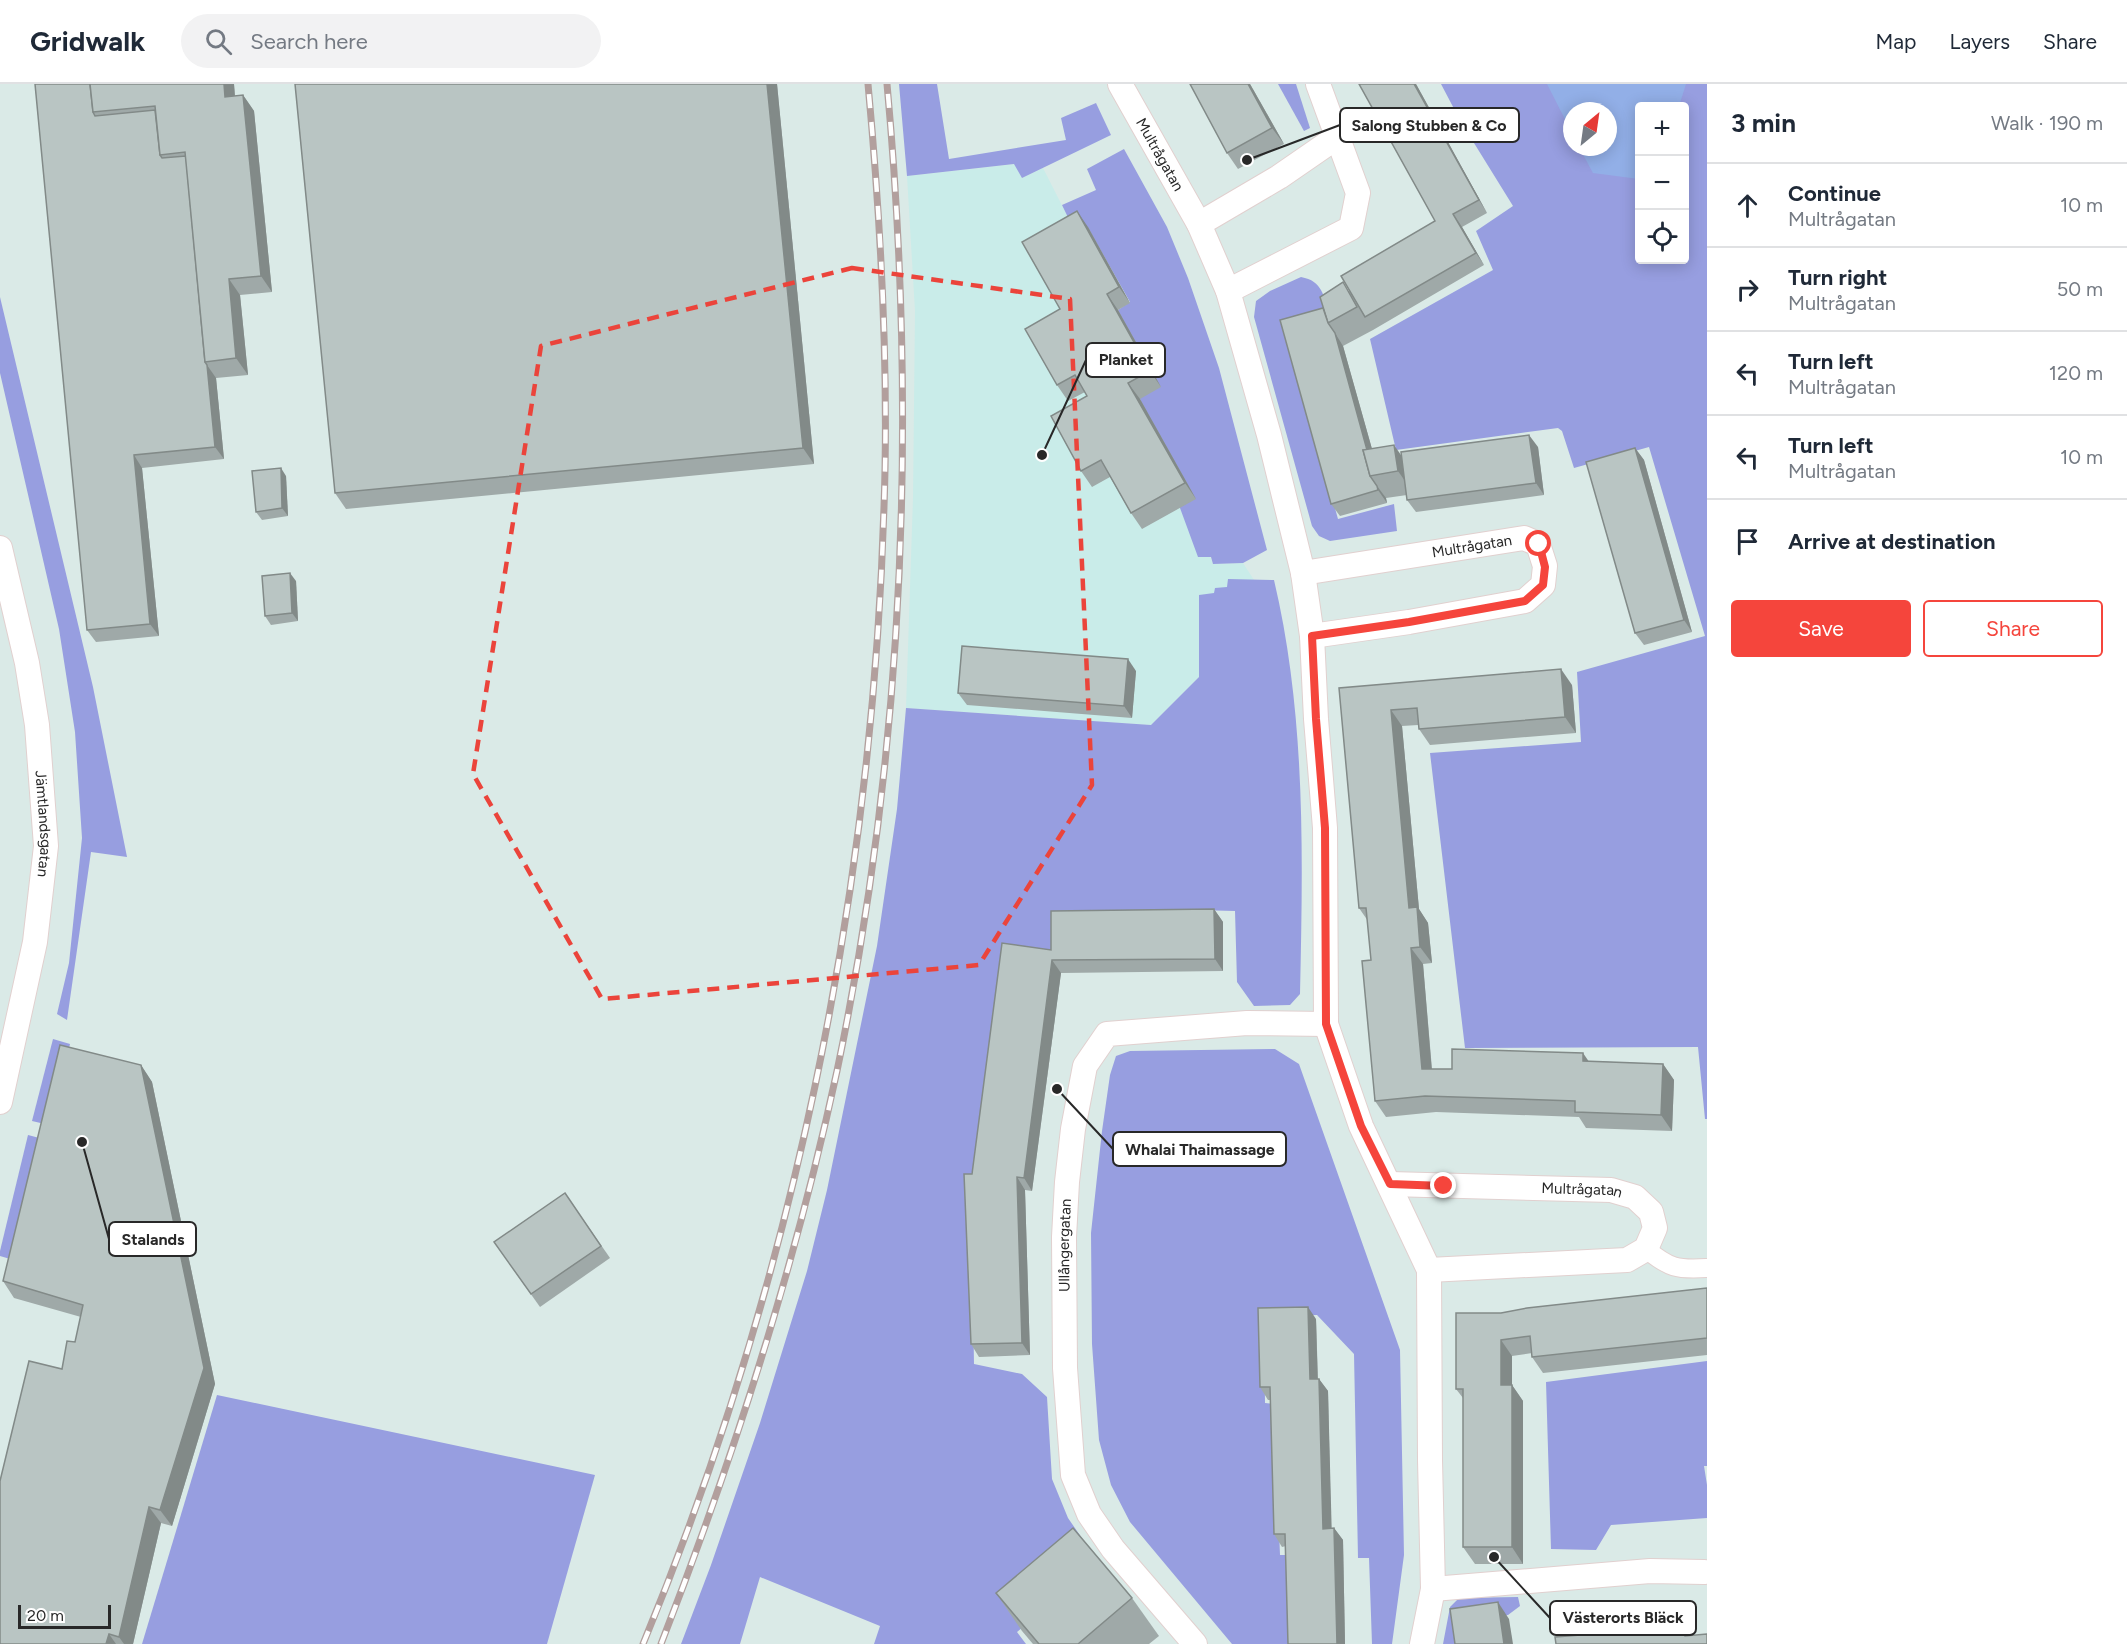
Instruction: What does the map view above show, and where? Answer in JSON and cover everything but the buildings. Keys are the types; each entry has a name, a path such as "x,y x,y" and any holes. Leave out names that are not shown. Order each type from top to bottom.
{"street":[{"name":"Multrågatan","path":"1120,84 1198,224 1228,291 1269,435 1303,573 1312,636 1325,828 1326,1024 1361,1126 1429,1270 1433,1589 1422,1644"},
{"path":"1228,291 1351,228 1358,193 1318,84"},
{"path":"1198,224 1279,177 1337,137"},
{"name":"Multrågatan","path":"1303,573 1524,538 1539,544 1545,567 1543,585 1525,601 1409,622 1312,636"},
{"name":"Jämtlandsgatan","path":"0,548 27,663 37,725 46,846 35,942 0,1102"},
{"name":"Ullångergatan","path":"1195,1644 1113,1549 1089,1514 1073,1475 1065,1368 1064,1237 1073,1129 1085,1065 1107,1034 1247,1023 1326,1024"},
{"name":"Multrågatan","path":"1390,1184 1611,1190 1635,1197 1651,1212 1655,1228 1646,1249"},
{"path":"1429,1270 1628,1260 1646,1249 1664,1264 1683,1269 1707,1268"},
{"path":"1433,1589 1650,1570 1704,1572"}],"highlighted area":[{"path":"852,268 1070,299 1092,785 979,965 602,999 473,774 541,346"}],"shaded area":[{"path":"899,84 937,84 949,159 1066,140 1061,118 1096,103 1111,135 1022,178 1014,164 907,176"},
{"path":"1278,84 1296,84 1310,128 1304,131"},
{"path":"1441,84 1707,84 1707,1119 1705,1119 1698,1047 1465,1048 1430,753 1581,742 1577,672 1705,636 1649,447 1574,468 1562,431 1558,428 1396,450 1370,339 1493,270 1476,231 1513,206 1461,122"},
{"path":"1547,84 1686,84 1680,102 1635,102 1635,178 1593,173 1584,156 1617,156 1617,102 1563,102 1563,115"},
{"path":"1124,149 1167,227 1188,278 1219,368 1267,550 1243,563 1213,564 1211,557 1198,557 1140,399 1118,310 1130,302 1088,228 1076,234 1062,205 1096,190 1087,169"},
{"path":"1015,164 1022,178 1043,168 1076,233 1088,227 1130,303 1118,310 1213,564 1243,563 1254,580 1199,677 1151,725 906,708 913,498 915,311 907,176"},
{"path":"1301,277 1318,286 1324,295 1330,314 1285,329 1338,519 1394,504 1397,531 1330,541 1319,536 1312,526 1254,317 1256,301 1270,291"},
{"path":"0,297 93,687 127,857 91,852 67,1020 57,1014 69,963 82,838 75,732 59,629 0,373"},
{"path":"1228,579 1274,580 1284,631 1292,682 1300,786 1302,890 1300,994 1290,1005 1254,1006 1237,982 1235,911 1197,910 1055,917 1051,935 1055,955 982,1119 971,1177 974,1364 1022,1374 1047,1397 1052,1479 1068,1518 1099,1563 1017,1632 1026,1644 874,1644 880,1626 760,1577 740,1644 681,1644 760,1423 807,1271 827,1190 877,946 897,809 906,708 1151,725 1199,677 1199,595 1214,593 1215,588 1227,587"},
{"path":"53,1039 70,1044 49,1125 32,1121"},
{"path":"1275,1049 1299,1064 1400,1350 1404,1555 1392,1644 1372,1644 1369,1558 1358,1558 1354,1354 1317,1315 1264,1316 1265,1403 1274,1404 1280,1555 1289,1555 1292,1644 1232,1644 1130,1522 1111,1485 1099,1440 1092,1344 1091,1233 1102,1131 1110,1075 1116,1056 1130,1051"},
{"path":"28,1135 47,1140 17,1261 0,1256 0,1251"},
{"path":"1707,1361 1707,1466 1704,1466 1707,1485 1707,1518 1611,1525 1596,1550 1551,1549 1546,1382"},
{"path":"217,1395 595,1475 547,1644 142,1644"},
{"path":"1518,1597 1520,1606 1508,1615 1459,1622 1462,1644 1443,1644 1450,1607 1459,1598"}],"railway":[{"path":"643,1644 696,1508 742,1370 782,1229 815,1087 842,943 862,798 876,653 884,507 885,348 877,190 868,84"},
{"path":"661,1644 738,1432 802,1217 837,1071 860,949 878,826 891,703 899,579 902,455 901,331 896,208 887,84"}],"place":[{"name":"Salong Stubben & Co","path":"1247,160"},
{"name":"Planket","path":"1042,455"},
{"name":"Whalai Thaimassage","path":"1057,1089"},
{"name":"Stalands","path":"82,1142"},
{"name":"Västerorts Bläck","path":"1494,1557"}],"route":[{"path":"1444,1186 1390,1184 1361,1126 1326,1024 1325,828 1312,636 1409,622 1525,601 1543,585 1545,567 1539,544"}]}
